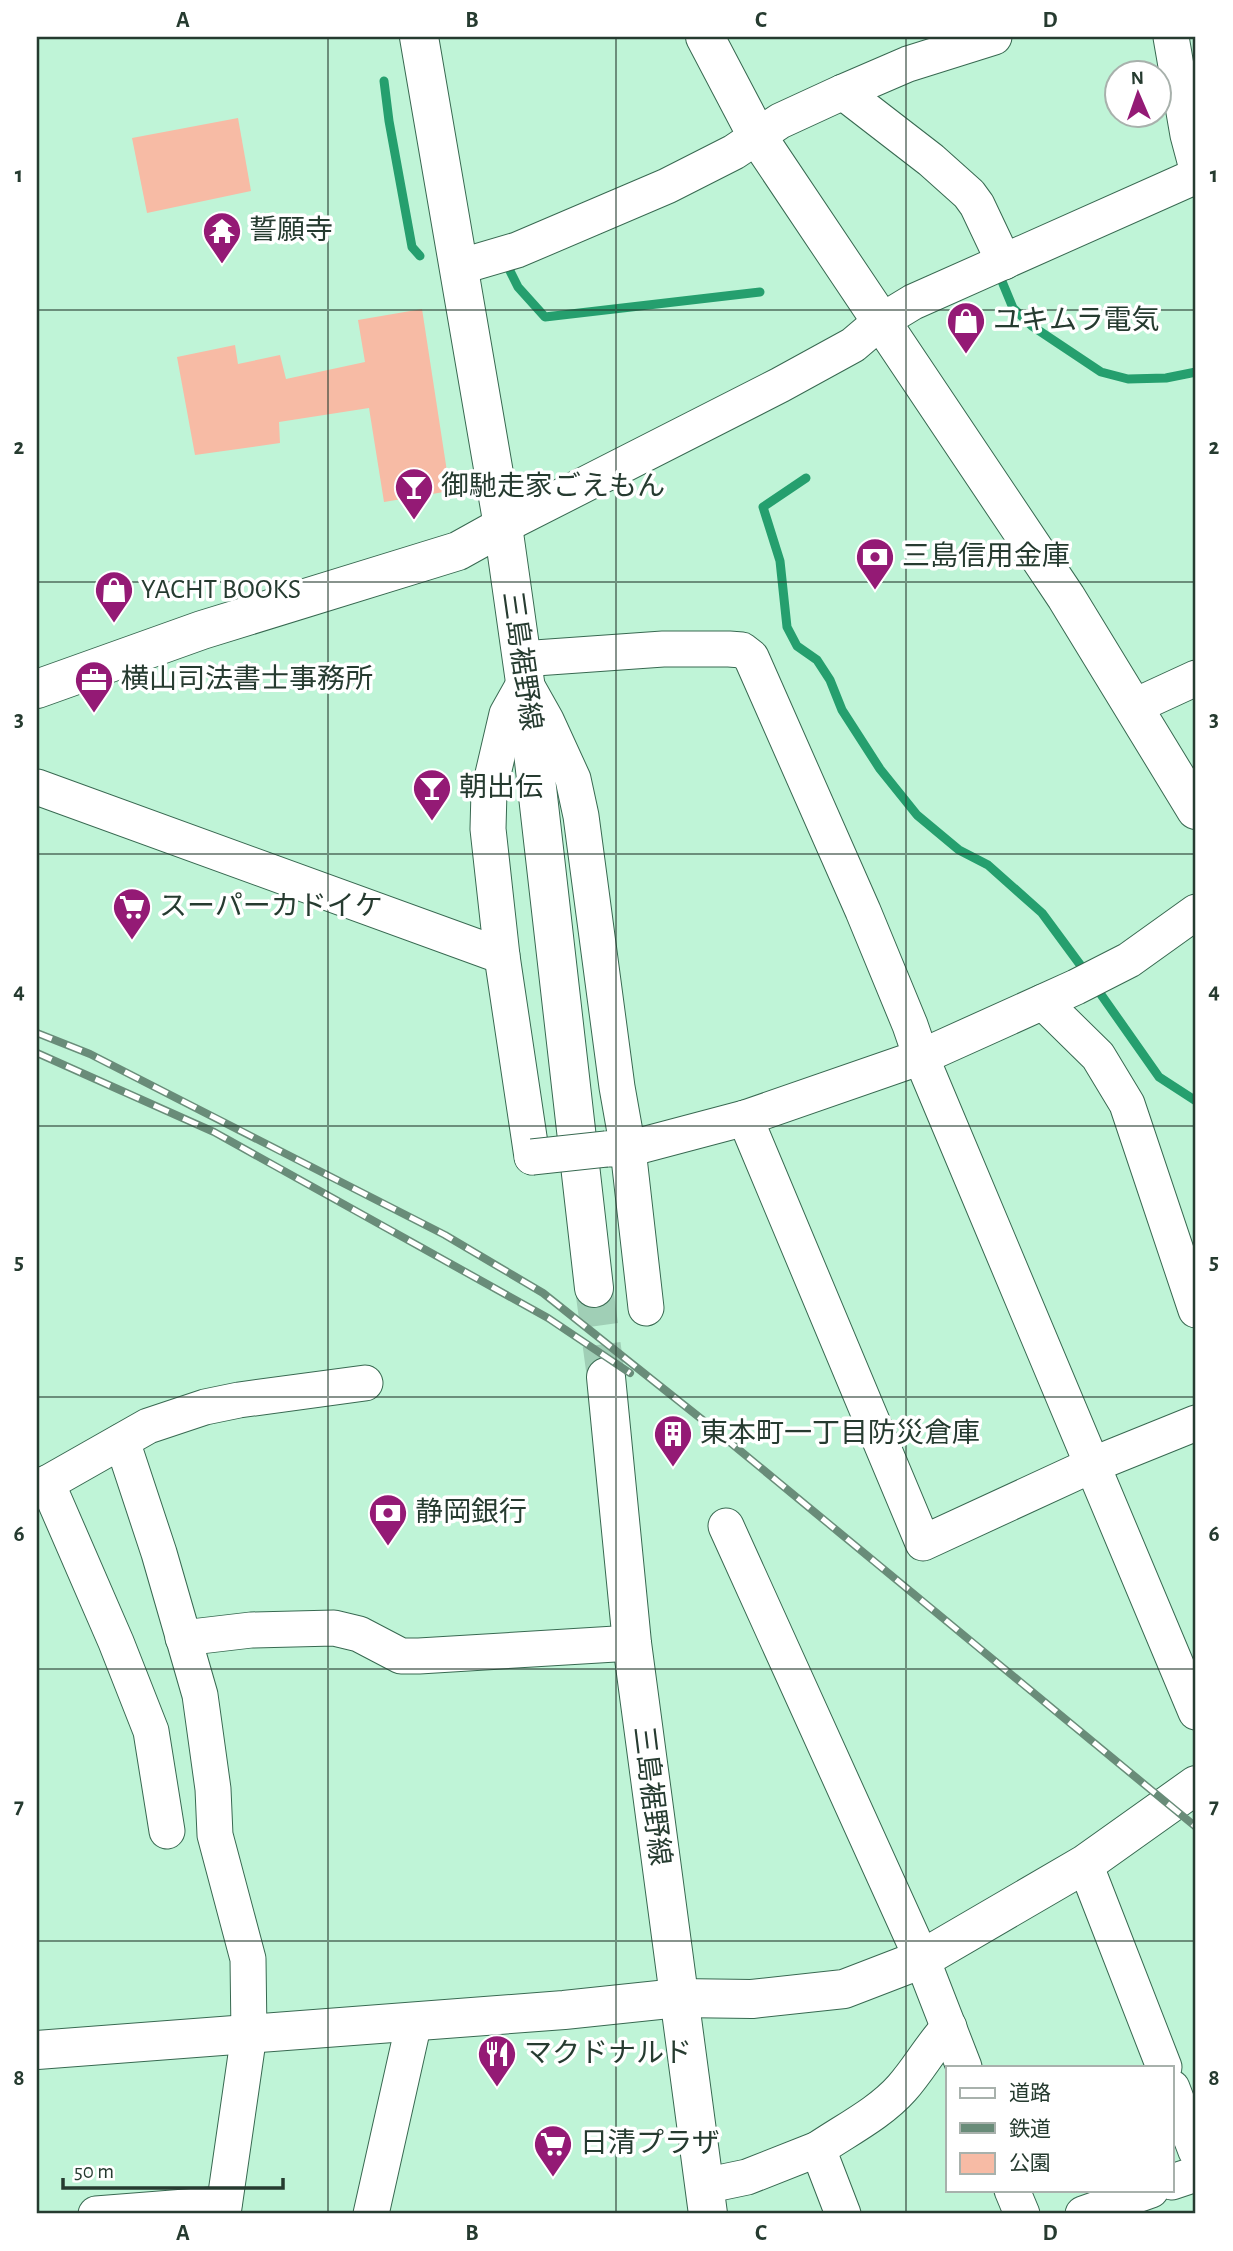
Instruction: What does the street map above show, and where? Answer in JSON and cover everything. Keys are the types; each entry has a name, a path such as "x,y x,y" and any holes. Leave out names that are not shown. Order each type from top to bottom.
{"street":[{"name":"三島裾野線","path":"419,37 503,526 523,670 594,1288"},
{"path":"705,37 757,136 1066,597 1196,810"},
{"path":"459,267 517,250 667,186 734,152 780,121 908,64 994,37"},
{"path":"1171,37 1188,135 1196,165"},
{"path":"843,92 931,160 969,194 1004,262"},
{"path":"37,689 202,630 458,551 780,385 853,345 880,322 913,302 1196,176"},
{"path":"523,670 676,649 742,650 751,657 863,911 910,1025 920,1057 1196,1712"},
{"path":"523,670 507,714 489,791 488,829 502,956 531,1157 617,1149 745,1118 920,1057 1129,960 1196,912"},
{"path":"523,670 573,779 581,816 617,1087 617,1149 646,1308"},
{"path":"1133,707 1196,678"},
{"path":"37,788 502,956"},
{"path":"1043,1002 1098,1056 1127,1104 1196,1310"},
{"path":"745,1118 923,1543 1092,1465 1196,1423"},
{"name":"三島裾野線","path":"606,1377 632,1643 706,2200"},
{"path":"167,1831 151,1731 116,1642 42,1486 148,1426 205,1407 365,1382"},
{"path":"96,2214 224,2209 249,2034 247,1959 215,1835 213,1789 200,1695 159,1553 122,1441"},
{"path":"726,1526 922,1959 964,2066"},
{"path":"183,1638 251,1630 334,1628 359,1634 401,1656 632,1643"},
{"path":"37,2050 414,2022 678,1998 751,1999 844,1989 922,1959 1085,1864 1196,1785"},
{"path":"1085,1864 1164,2066"},
{"path":"371,2214 414,2022"},
{"path":"706,2200 747,2177 818,2149 876,2110 902,2088 934,2043 949,2027"},
{"path":"1174,2093 1196,2151"},
{"path":"818,2149 842,2214"},
{"path":"1174,2181 1196,2174"},
{"path":"1013,2192 1022,2214"},
{"path":"1083,2214 1145,2192"}],"green space":[{"path":"238,118 251,191 147,213 132,138"},
{"path":"422,309 450,491 384,502 369,408 279,422 280,443 195,455 177,357 235,345 238,364 280,355 286,379 365,362 358,320"}],"waterway":[{"path":"384,81 412,247 420,256"},
{"path":"508,267 518,287 545,317 760,292"},
{"path":"1001,279 1013,308 1032,326 1101,372 1128,379 1166,378 1196,372"},
{"path":"806,478 763,507 780,561 787,627 797,646 817,660 830,680 842,710 880,769 917,815 959,850 988,865 1042,913 1087,974"},
{"path":"1095,986 1159,1077 1196,1101"}],"tunnel":[{"path":"594,1288 606,1377"}],"railway":[{"path":"37,1033 90,1054 445,1235 543,1293 709,1425 1196,1827"},
{"path":"37,1053 214,1132 548,1318 630,1373"}],"place":[{"name":"誓願寺","path":"222,265"},
{"name":"ユキムラ電気","path":"966,355"},
{"name":"御馳走家ごえもん","path":"414,521"},
{"name":"三島信用金庫","path":"875,591"},
{"name":"YACHT BOOKS","path":"114,624"},
{"name":"横山司法書士事務所","path":"94,714"},
{"name":"朝出伝","path":"432,822"},
{"name":"スーパーカドイケ","path":"132,941"},
{"name":"東本町一丁目防災倉庫","path":"673,1468"},
{"name":"静岡銀行","path":"388,1547"},
{"name":"マクドナルド","path":"497,2088"},
{"name":"日清プラザ","path":"553,2178"}]}
